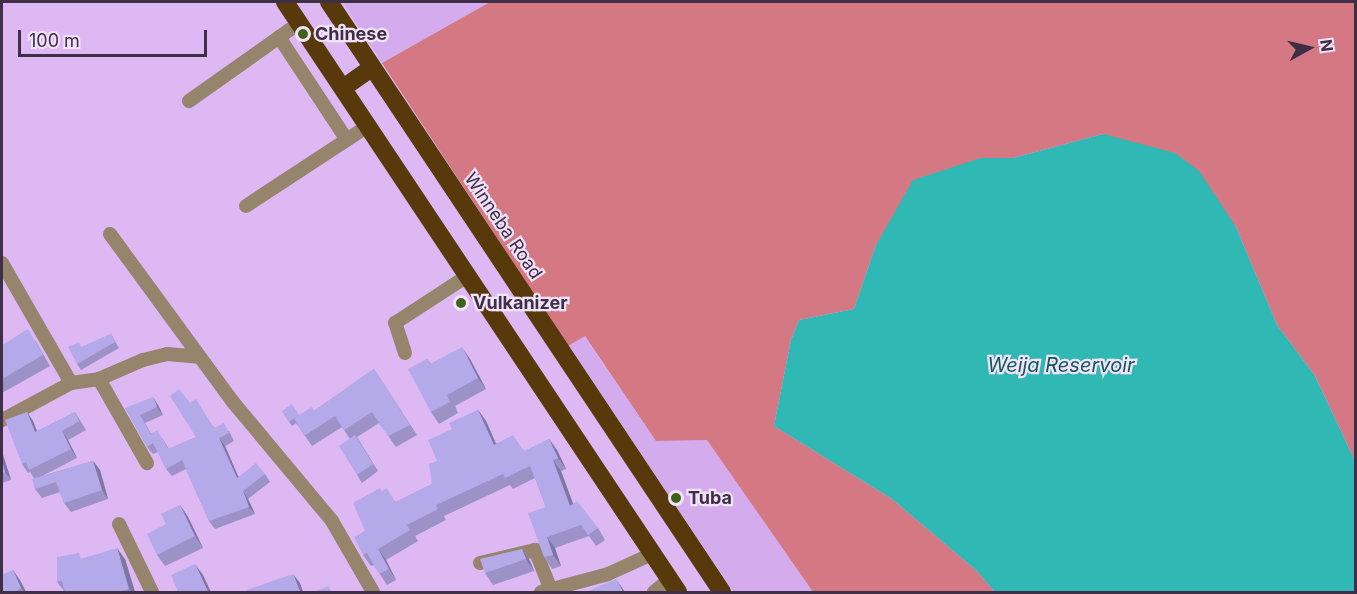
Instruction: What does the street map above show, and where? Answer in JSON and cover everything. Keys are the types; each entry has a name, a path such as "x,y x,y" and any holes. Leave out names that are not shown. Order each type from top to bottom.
{"highway":[{"path":"285,2 673,586"},
{"name":"Winneba Road","path":"329,2 723,592"},
{"path":"343,88 372,68"}],"street":[{"path":"189,101 299,23"},
{"path":"279,37 347,140"},
{"path":"246,206 368,126"},
{"path":"110,234 147,280 199,357 332,521 373,592"},
{"path":"2,262 71,383"},
{"path":"405,353 395,323 467,276"},
{"path":"2,420 71,383 99,379 167,354 199,357"},
{"path":"99,379 147,463"},
{"path":"119,524 152,592"},
{"path":"480,563 535,550 546,591 608,574 652,554"},
{"path":"654,592 673,586"}],"shaded area":[{"path":"343,2 490,2 382,63"},
{"path":"490,2 1355,2 1355,461 1315,376 1277,325 1236,227 1103,134 1013,158 981,158 876,245 854,309 799,320 791,340 774,426 892,499 977,571 995,592 813,592 707,440 656,441 585,336 568,346 382,63"},
{"path":"584,336 656,441 707,440 813,592 734,592 568,346"}],"water":[{"name":"Weija Reservoir","path":"1103,134 1175,153 1199,171 1236,227 1277,325 1315,376 1355,461 1355,592 995,592 977,571 892,499 774,426 791,340 799,320 854,309 876,245 913,180 981,158 1013,158"}],"building":[{"path":"28,329 43,355 2,379 2,345"},
{"path":"111,334 115,342 77,364 68,347 79,342 81,347"},
{"path":"462,347 478,378 447,395 450,402 431,412 408,369 427,359 430,364"},
{"path":"374,369 410,425 388,436 372,412 344,430 335,416 304,436 294,418 312,407 314,411"},
{"path":"179,389 190,403 196,399 214,428 224,423 229,433 219,438 237,478 256,463 265,474 243,491 249,507 209,521 182,460 166,469 153,443 147,447 125,408 153,397 157,407 140,415 151,434 157,430 168,449 196,437 170,396"},
{"path":"292,404 299,415 289,422 282,411"},
{"path":"478,410 494,445 513,435 524,451 549,439 558,458 553,460 570,506 577,501 598,528 588,535 581,525 547,537 553,555 544,557 528,513 546,507 530,466 505,478 503,474 436,505 438,509 407,525 410,530 378,549 389,569 379,574 367,553 363,555 354,537 365,531 353,503 380,488 382,491 387,488 395,502 432,484 429,464 437,461 428,440 452,429 449,423"},
{"path":"27,412 35,432 75,412 79,421 62,431 71,449 29,470 26,462 22,464 5,420"},
{"path":"355,435 373,464 357,475 339,446"},
{"path":"93,461 102,490 64,503 56,482 35,489 32,479"},
{"path":"180,505 195,536 157,555 147,534 166,524 161,514"},
{"path":"117,548 129,589 117,592 65,592 62,581 57,582 57,557 79,553 81,559"},
{"path":"522,549 526,559 485,573 480,559"},
{"path":"195,564 208,592 178,592 171,575"},
{"path":"13,570 21,588 17,590 18,592 2,592 2,575"},
{"path":"293,574 300,592 248,592 247,590"},
{"path":"616,579 623,592 586,592"},
{"path":"329,586 331,592 313,592"}],"place":[{"name":"Chinese","path":"303,34"},
{"name":"Vulkanizer","path":"461,303"},
{"name":"Tuba","path":"676,498"}]}
